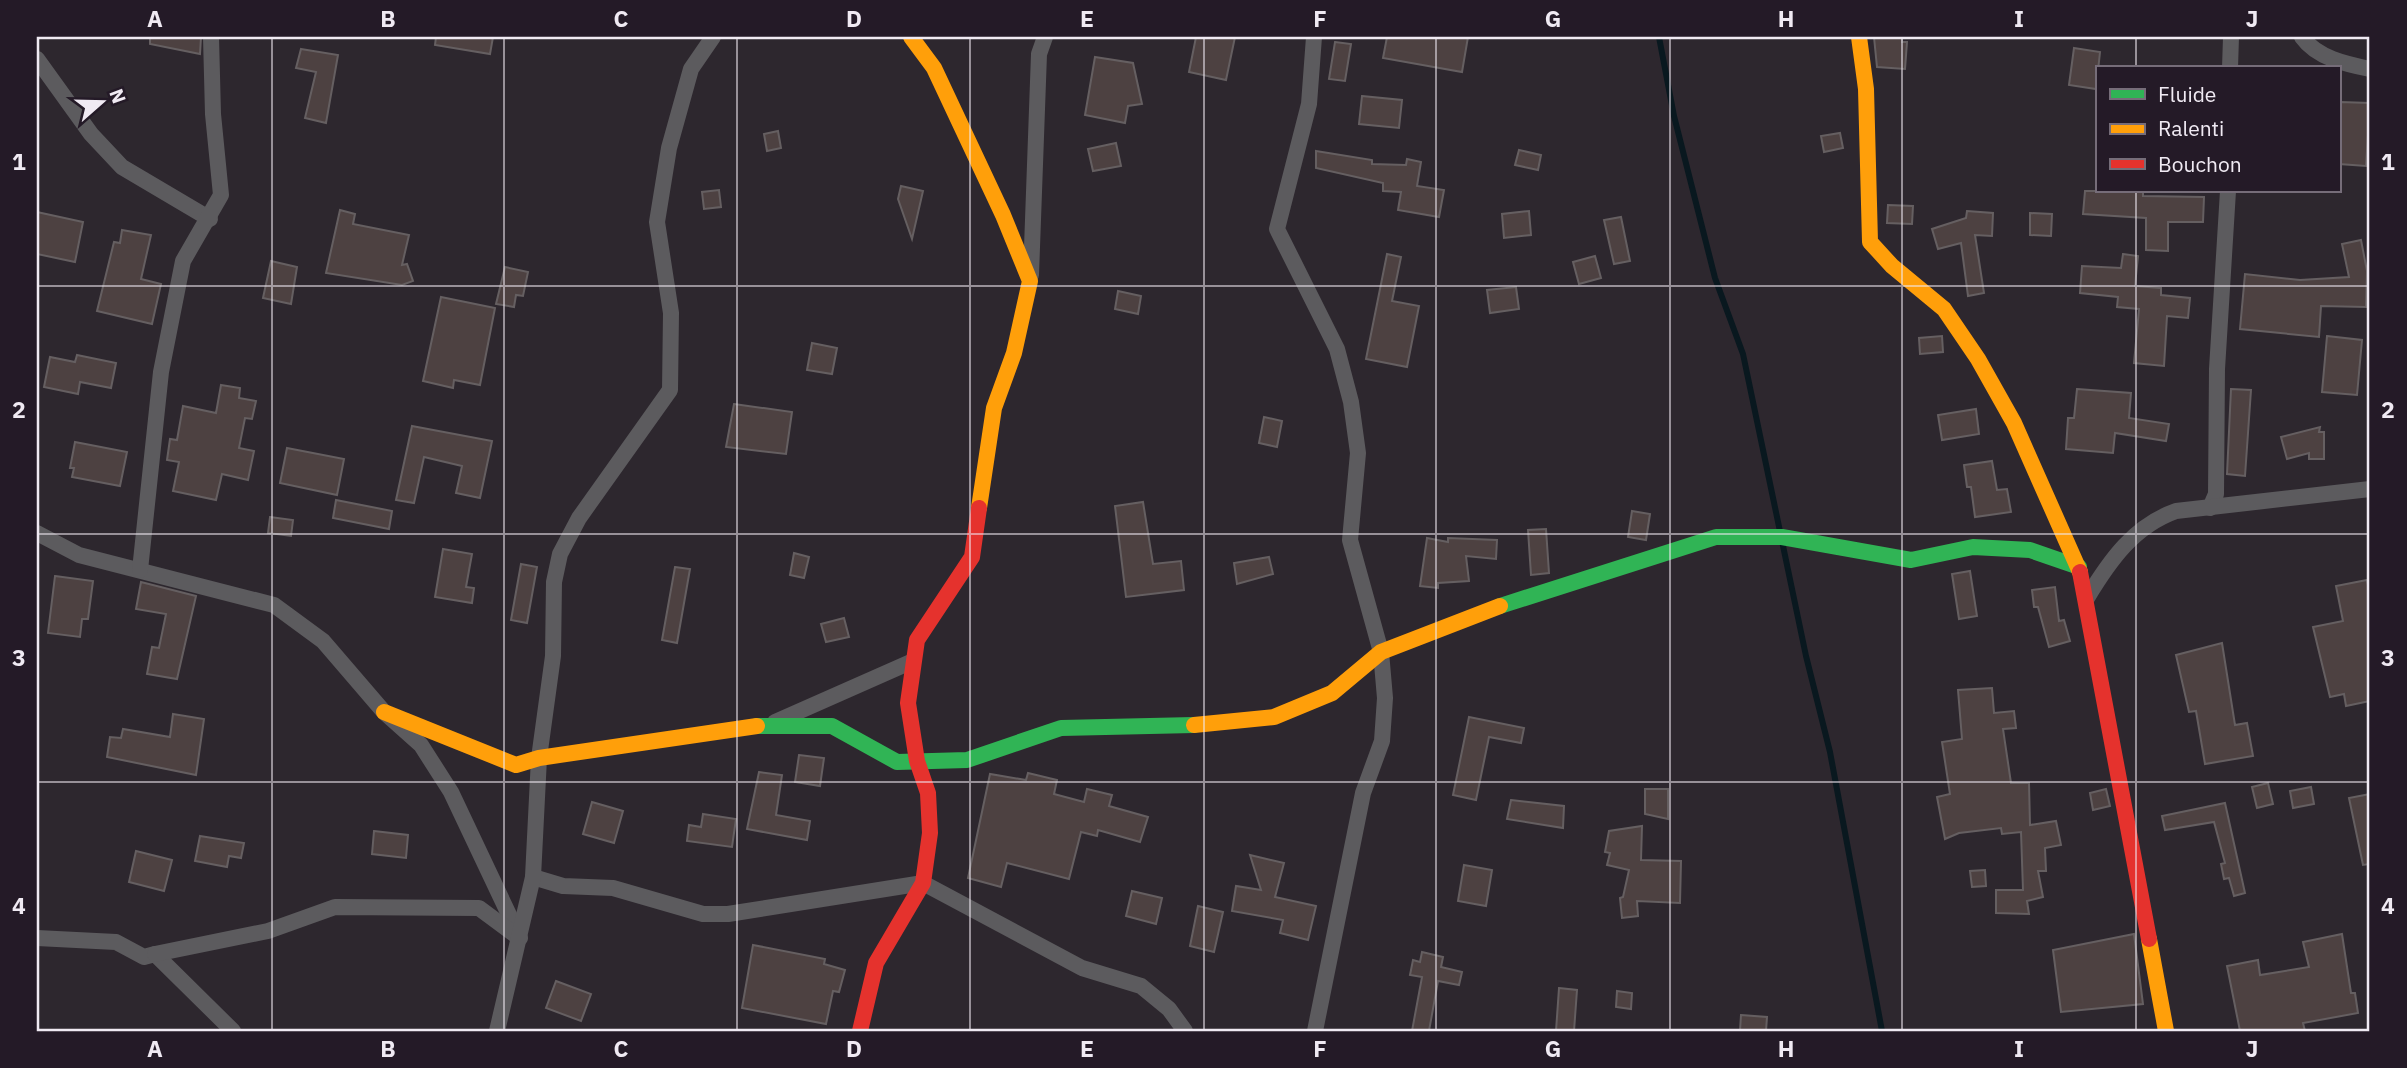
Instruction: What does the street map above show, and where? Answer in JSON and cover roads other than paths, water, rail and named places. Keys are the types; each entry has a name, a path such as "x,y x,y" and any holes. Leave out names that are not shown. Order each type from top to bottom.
{"street":[{"path":"140,570 161,372 183,261 210,219 221,195 213,114 211,37"},
{"path":"497,1031 533,877 540,758 553,656 554,582 560,554 579,518 670,390 671,313 657,222 669,148 691,69 713,37"},
{"path":"911,37 934,68 1003,215 1030,281"},
{"path":"860,1031 876,963 923,883 930,834 928,793 918,761 908,703 913,661 917,640 972,557 994,408 1014,353 1030,281 1039,54 1045,37"},
{"path":"1314,37 1309,104 1277,229 1337,349 1351,402 1358,453 1350,540 1381,652 1385,698 1382,741 1363,793 1315,1031"},
{"path":"1859,37 1866,89 1870,242 1892,266 1944,309 1978,359 2014,423 2079,567 2087,598 2166,1031"},
{"path":"2230,66 2231,37"},
{"path":"2302,37 2308,46 2339,63 2370,69"},
{"path":"37,59 91,134 122,167 210,219"},
{"path":"2210,508 2216,494 2217,369 2228,192"},
{"path":"2087,598 2119,552 2142,527 2176,511 2370,489"},
{"path":"37,533 79,555 274,605 323,641 384,712 421,745 451,792 520,938"},
{"path":"384,712 516,765 540,758 770,724 832,726 897,762 967,760 1061,727 1204,725 1274,717 1332,693 1381,652 1553,587 1716,537 1782,537 1911,560 1973,547 2030,550 2079,567"},
{"path":"770,724 913,661"},
{"path":"533,877 563,886 613,888 703,914 727,914 923,883 1082,968 1141,986 1169,1009 1185,1031"},
{"path":"37,938 116,942 144,957 268,931 335,907 479,908 520,938"},
{"path":"155,954 233,1031"}],"waterway":[{"path":"1659,37 1674,116 1715,278 1743,354 1806,656 1830,752 1882,1031"}]}
